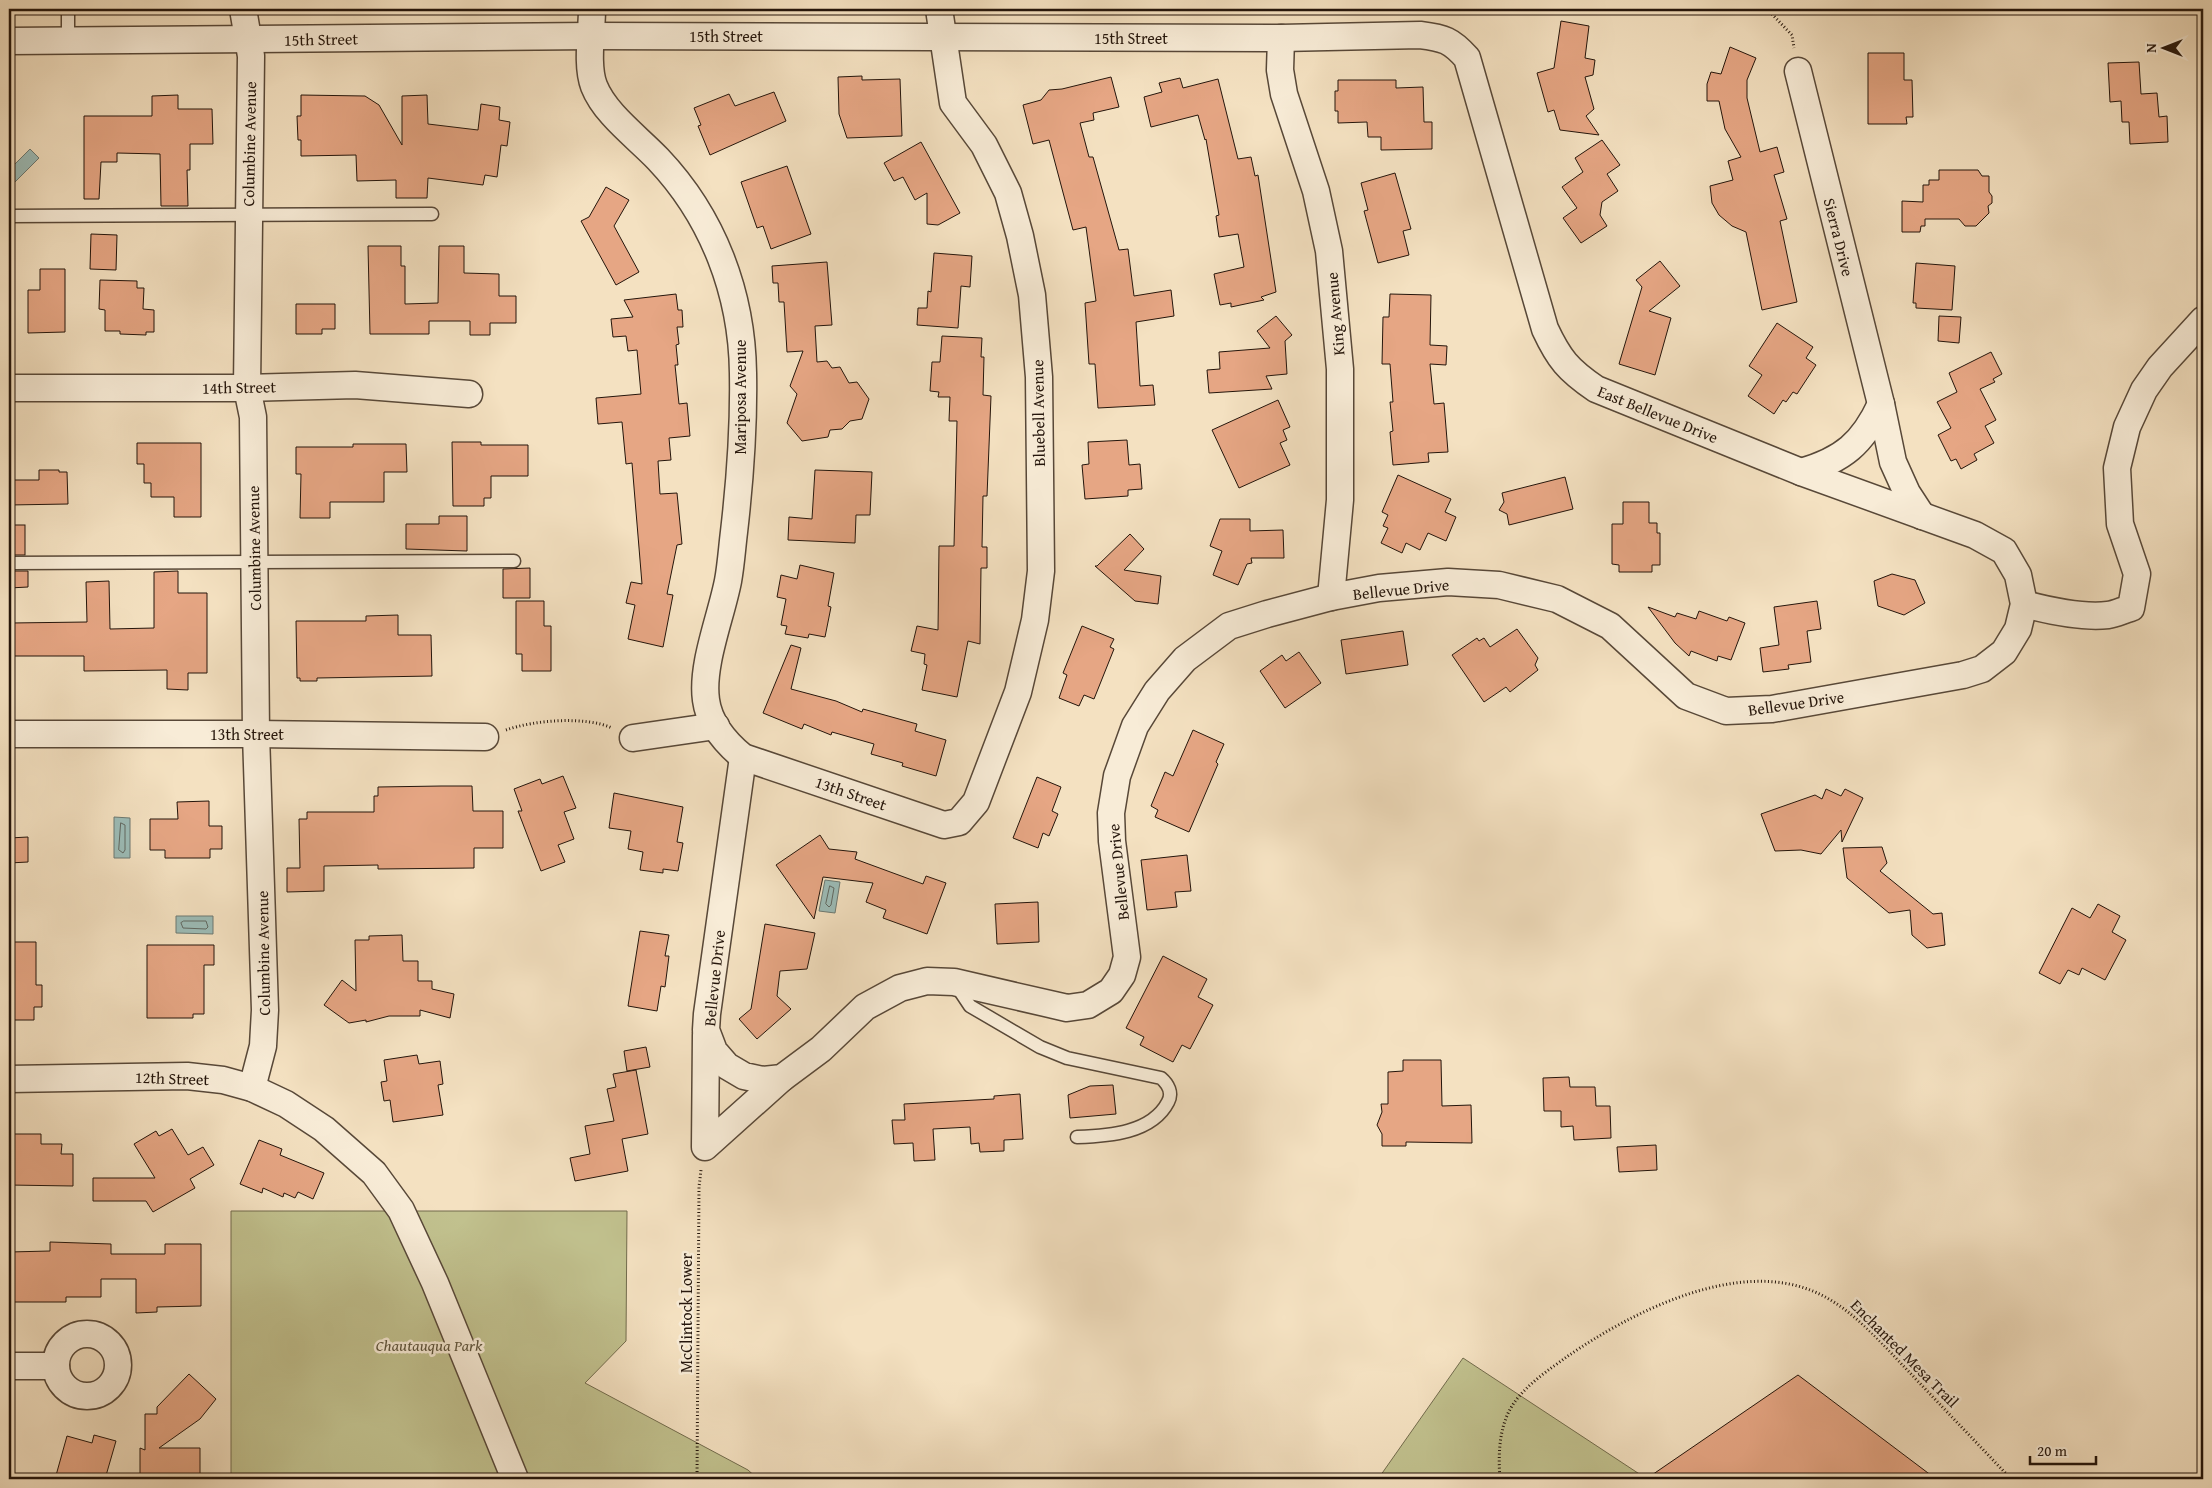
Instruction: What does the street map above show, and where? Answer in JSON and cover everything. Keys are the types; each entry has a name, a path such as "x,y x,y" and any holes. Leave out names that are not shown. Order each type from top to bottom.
{"street":[{"name":"Columbine Avenue","path":"243,9 242,17 250,56 247,388 253,417 256,734 265,1010 263,1046 252,1088"},
{"name":"Mariposa Avenue","path":"592,9 590,68 594,86 611,114 635,135 679,181 712,235 730,279 740,326 744,373 740,488 728,580 704,680 706,703 716,726 726,742 743,757"},
{"name":"Bluebell Avenue","path":"939,9 953,103 984,145 1008,193 1020,236 1032,295 1039,377 1041,571 1035,620 1018,692 976,802 959,822"},
{"name":"15th Street","path":"9,41 592,36 1281,38 1420,35 1443,38"},
{"name":"King Avenue","path":"1281,38 1280,70 1284,94 1316,192 1329,251 1340,369 1340,500 1331,597"},
{"name":"East Bellevue Drive","path":"1443,38 1454,44 1467,58 1545,329 1556,353 1574,374 1596,389 1801,472 1975,534 2004,552 2018,575 2024,604"},
{"name":"Sierra Drive","path":"1798,71 1881,404 1893,462 1906,493 1922,516"},
{"path":"2024,604 2049,611 2080,614 2108,615 2131,608 2137,574 2120,524 2118,468 2127,427 2144,390 2160,367 2203,320"},
{"name":"14th Street","path":"9,388 247,388 355,385 469,394"},
{"path":"1801,472 1826,465 1848,452 1870,427 1881,404"},
{"name":"Bellevue Drive","path":"743,757 706,1030 714,1051 727,1066 744,1076 763,1080 782,1078 821,1049 864,1007 875,1000 900,988 918,983 926,981 954,982 1067,1008 1088,1005 1111,991 1122,975 1127,957 1112,842 1111,813 1116,776 1135,726 1157,691 1185,660 1230,626 1266,614 1331,597 1379,588 1448,582 1499,585 1557,599 1610,626 1686,696 1726,711 1772,709 1963,675 1982,668 2004,652 2018,629 2024,604"},
{"path":"634,738 716,726"},
{"name":"13th Street","path":"9,734 256,734 485,737"},
{"name":"13th Street","path":"743,757 944,824 959,822"},
{"path":"705,1147 706,1030"},
{"name":"12th Street","path":"9,1079 187,1076 223,1080 252,1088 286,1104 324,1129 374,1174 401,1210 438,1292 515,1479"},
{"path":"705,1147 782,1078"},
{"path":"9,1366 56,1366"}],"lane":[{"path":"68,9 68,41"},
{"path":"9,216 432,214"},
{"path":"9,563 514,561"},
{"path":"954,982 970,1006 1040,1046 1067,1058 1161,1078 1169,1085 1170,1098 1164,1110 1155,1120 1126,1131 1105,1136 1077,1137"}],"path":[{"path":"1767,9 1792,35 1798,71"},
{"path":"485,737 525,723 600,722 634,738"},
{"name":"McClintock Lower","path":"697,1479 699,1187 705,1147"},
{"name":"Enchanted Mesa Trail","path":"1500,1479 1499,1452 1506,1416 1514,1402 1550,1369 1615,1327 1662,1303 1700,1291 1756,1282 1801,1287 1823,1296 1847,1310 1887,1349 2011,1479"}],"green space":[{"name":"Chautauqua Park","path":"231,1211 627,1211 626,1341 585,1383 748,1470 758,1479 231,1479"},
{"path":"1463,1358 1647,1479 1378,1479"}],"water":[{"path":"30,149 39,158 9,188 9,170"},
{"path":"114,817 130,818 130,858 114,858"},
{"path":"825,880 840,882 835,913 819,911"},
{"path":"176,916 213,916 213,934 176,933"}],"building":[{"path":"1561,21 1589,26 1585,58 1595,60 1593,75 1585,77 1594,109 1586,116 1599,135 1560,130 1554,110 1548,112 1537,73 1554,68"},
{"path":"1730,47 1756,58 1747,80 1747,98 1760,152 1777,147 1784,172 1774,175 1787,219 1780,221 1797,302 1762,310 1746,232 1732,226 1719,215 1712,203 1710,186 1733,180 1728,161 1741,157 1725,129 1719,101 1707,101 1707,84 1711,72 1721,74"},
{"path":"1868,53 1904,53 1904,80 1912,80 1913,117 1906,117 1907,124 1868,124"},
{"path":"2139,62 2141,94 2157,93 2159,117 2167,116 2168,142 2130,144 2129,122 2122,122 2121,101 2110,102 2108,63"},
{"path":"862,76 862,80 900,79 902,136 847,138 839,114 838,77"},
{"path":"1111,77 1119,107 1093,113 1094,120 1080,123 1089,157 1093,157 1119,250 1128,249 1134,296 1171,290 1174,316 1136,322 1140,386 1153,385 1155,405 1098,408 1095,364 1089,364 1085,303 1096,301 1086,227 1073,230 1049,140 1033,144 1023,105 1041,100 1049,90 1062,89"},
{"path":"1180,78 1183,88 1218,79 1238,159 1251,157 1255,176 1258,175 1276,292 1261,297 1264,300 1231,307 1231,303 1220,305 1214,274 1244,267 1238,234 1219,237 1216,216 1219,215 1206,139 1198,115 1151,127 1144,97 1162,92 1159,83"},
{"path":"1338,80 1396,80 1396,88 1423,87 1424,122 1432,122 1432,149 1381,150 1381,137 1368,137 1367,122 1338,123 1338,111 1335,111 1335,91 1338,91"},
{"path":"774,92 786,121 710,155 698,126 701,125 694,108 729,94 735,106"},
{"path":"178,95 178,109 212,109 213,144 190,144 190,170 187,170 188,206 161,206 160,154 117,153 117,162 101,162 99,199 84,199 84,116 152,116 152,96"},
{"path":"301,95 365,96 379,105 402,145 402,96 427,95 428,124 478,130 481,104 500,107 499,120 510,122 507,146 501,145 497,177 485,175 483,185 428,178 427,198 396,198 396,180 357,181 356,155 301,156 301,140 298,140 297,116 301,116"},
{"path":"1602,140 1620,165 1607,174 1618,191 1602,202 1600,215 1607,226 1581,243 1563,218 1577,208 1562,187 1583,172 1575,158"},
{"path":"921,142 960,213 938,225 927,224 927,193 915,200 903,177 894,181 884,163"},
{"path":"787,166 811,234 771,249 763,226 757,228 741,182"},
{"path":"1939,170 1978,170 1982,176 1989,176 1989,192 1992,196 1992,203 1988,206 1989,213 1976,226 1965,226 1959,219 1925,219 1925,226 1921,226 1920,232 1902,232 1902,201 1923,202 1923,185 1929,185 1929,180 1939,180"},
{"path":"1395,173 1411,229 1403,231 1409,255 1378,263 1364,211 1368,210 1361,183"},
{"path":"606,187 629,200 614,226 639,272 616,285 581,221 589,217"},
{"path":"91,234 117,235 116,270 90,269"},
{"path":"368,246 401,246 401,266 405,266 405,304 438,303 439,246 464,246 464,273 499,274 499,296 516,296 516,323 490,323 490,335 470,335 470,321 429,321 429,334 370,334"},
{"path":"934,253 972,256 970,287 961,286 958,328 917,325 918,308 927,308 928,291 931,292"},
{"path":"1660,261 1680,286 1649,311 1671,318 1655,375 1619,364 1642,287 1636,280"},
{"path":"827,262 832,325 815,326 817,362 827,361 832,368 840,367 849,383 857,382 869,399 862,419 850,421 842,429 830,430 828,437 802,441 787,423 797,394 790,386 803,351 787,352 784,302 779,302 778,283 773,283 772,266"},
{"path":"1916,263 1955,266 1952,310 1916,308 1916,303 1913,303"},
{"path":"40,269 65,269 65,332 28,333 28,290 40,290"},
{"path":"100,280 137,281 137,288 144,288 143,309 154,310 154,332 146,332 146,335 120,334 120,331 105,331 105,310 99,309"},
{"path":"676,294 678,310 682,310 683,327 677,327 679,344 676,345 678,365 675,365 679,404 687,403 690,436 669,438 671,460 658,461 660,494 677,493 682,544 677,545 667,594 673,595 663,647 628,639 635,605 626,603 631,582 642,584 632,463 626,464 622,422 598,424 596,398 641,394 637,350 628,351 626,336 613,337 611,319 633,317 624,300"},
{"path":"1390,294 1431,295 1430,345 1447,346 1446,365 1430,364 1434,404 1444,403 1448,452 1428,453 1429,462 1393,465 1390,432 1393,431 1390,402 1393,402 1390,364 1382,364 1383,317 1389,317"},
{"path":"296,304 335,304 335,329 322,329 322,334 296,334"},
{"path":"1276,316 1292,335 1285,341 1287,374 1266,376 1272,389 1209,393 1207,370 1220,369 1219,352 1270,348 1257,331"},
{"path":"1939,316 1961,317 1959,343 1938,341"},
{"path":"1777,323 1813,347 1806,358 1816,365 1797,394 1793,392 1786,402 1783,400 1774,414 1748,396 1762,375 1749,366"},
{"path":"942,336 982,338 981,357 984,357 983,395 991,396 987,496 983,496 982,547 987,547 987,568 981,568 980,644 968,641 957,697 922,690 927,665 924,664 925,654 911,651 917,626 938,630 939,546 954,546 957,421 949,421 950,397 938,397 939,392 930,391 932,362 940,362"},
{"path":"1991,352 2002,374 1993,379 1995,382 1980,389 1996,420 1985,426 1994,443 1974,454 1977,460 1961,469 1956,459 1951,461 1938,435 1951,428 1937,402 1957,392 1949,373"},
{"path":"1278,400 1290,427 1283,430 1287,440 1280,443 1290,465 1239,488 1212,430"},
{"path":"1127,440 1129,465 1140,464 1142,489 1128,490 1128,496 1085,499 1082,465 1089,464 1088,442"},
{"path":"452,442 481,442 481,445 528,445 528,476 491,476 491,498 484,498 484,506 453,506"},
{"path":"137,443 201,443 201,517 174,517 174,497 151,497 151,483 144,483 144,464 137,464"},
{"path":"353,444 406,444 407,472 384,472 384,502 330,502 330,518 300,518 301,474 296,474 296,447 353,447"},
{"path":"39,470 67,472 68,504 9,505 9,480 39,480"},
{"path":"815,470 872,472 870,515 856,515 855,543 788,540 789,517 812,519"},
{"path":"1398,475 1451,499 1445,512 1456,517 1446,541 1428,533 1420,550 1406,543 1402,553 1381,543 1388,528 1383,526 1388,515 1382,512"},
{"path":"1565,477 1573,509 1509,525 1507,514 1499,510 1504,502 1502,493"},
{"path":"1623,502 1649,502 1649,523 1657,523 1657,533 1660,533 1660,565 1652,565 1652,572 1619,572 1619,565 1612,564 1612,524 1623,524"},
{"path":"439,516 467,516 467,551 406,549 406,524 439,524"},
{"path":"1220,519 1250,519 1250,531 1283,530 1284,558 1251,558 1252,563 1247,564 1238,585 1213,575 1222,551 1210,546"},
{"path":"9,525 25,525 25,555 9,555"},
{"path":"1130,534 1144,549 1124,570 1161,576 1158,604 1135,601 1095,566"},
{"path":"800,565 834,573 828,606 831,607 825,637 809,634 808,638 785,634 787,626 781,625 786,599 777,597 781,575 797,579"},
{"path":"530,568 530,598 503,598 503,569"},
{"path":"9,571 28,571 28,587 9,588"},
{"path":"178,571 178,593 207,593 207,673 188,673 188,690 167,689 167,670 84,671 84,656 11,656 11,623 87,622 86,582 109,581 110,629 154,628 154,572"},
{"path":"1892,574 1915,580 1925,603 1904,615 1878,606 1874,581"},
{"path":"516,601 544,601 544,626 551,626 551,671 522,671 522,654 516,654"},
{"path":"1817,601 1821,629 1807,631 1811,662 1788,665 1789,669 1763,672 1760,648 1779,645 1774,607"},
{"path":"1648,607 1675,617 1677,613 1696,619 1699,611 1727,621 1729,617 1745,623 1731,660 1718,656 1717,661 1691,651 1689,656 1675,643"},
{"path":"398,615 398,635 431,635 432,676 317,678 317,681 300,681 300,678 297,678 296,621 366,621 366,616"},
{"path":"1082,626 1114,639 1110,647 1114,649 1094,699 1084,695 1079,706 1059,698 1067,675 1063,673"},
{"path":"1517,629 1538,658 1535,665 1538,670 1510,692 1506,687 1484,702 1452,655 1477,638 1479,641 1484,638 1490,647"},
{"path":"1403,631 1408,665 1346,674 1341,640"},
{"path":"791,645 801,648 791,689 836,701 862,712 863,709 917,724 915,731 946,740 936,776 902,766 903,763 871,754 874,744 832,732 831,735 804,724 802,729 763,713"},
{"path":"1299,652 1321,683 1285,708 1260,671 1282,655 1286,661"},
{"path":"1193,730 1224,744 1216,762 1218,764 1189,832 1155,817 1158,810 1151,806 1165,772 1173,776"},
{"path":"563,776 576,808 564,812 574,839 558,845 565,862 541,871 518,811 522,811 514,789 540,779 542,784"},
{"path":"1037,777 1061,787 1052,811 1058,814 1049,836 1043,833 1038,848 1013,838"},
{"path":"472,786 473,811 503,811 503,848 474,848 474,868 378,869 378,865 324,866 324,891 287,892 287,868 300,868 299,819 307,819 307,812 374,812 374,796 378,796 378,787"},
{"path":"1826,789 1841,796 1845,789 1863,798 1842,842 1841,830 1821,854 1801,850 1775,851 1761,814 1815,795 1822,799"},
{"path":"614,793 683,807 677,842 683,843 678,871 663,869 663,873 640,870 643,852 628,849 631,831 609,828"},
{"path":"209,801 209,826 222,826 222,849 210,849 210,858 165,858 165,850 150,850 150,819 178,819 177,802"},
{"path":"820,835 829,849 857,852 855,859 923,884 926,876 946,883 927,934 883,918 886,910 866,902 873,883 823,877 814,919 776,865"},
{"path":"28,837 28,862 9,863 9,838"},
{"path":"1882,847 1887,863 1880,871 1933,914 1942,913 1945,945 1927,948 1912,935 1910,910 1889,913 1847,878 1843,848"},
{"path":"1187,855 1191,891 1175,892 1177,907 1147,910 1141,860"},
{"path":"1038,902 1039,942 997,944 995,904"},
{"path":"2098,904 2120,916 2112,932 2126,940 2105,980 2082,968 2079,975 2068,970 2060,984 2039,973 2072,908 2090,918"},
{"path":"765,924 815,933 807,969 780,971 777,996 791,1009 757,1039 739,1019 751,1009"},
{"path":"640,931 669,935 665,956 669,956 665,987 661,986 657,1011 628,1006"},
{"path":"402,935 403,961 418,961 418,981 432,981 432,989 454,994 450,1018 420,1010 420,1016 389,1016 366,1022 366,1020 349,1023 324,1005 342,980 356,991 355,940 369,940 369,936"},
{"path":"9,942 36,942 36,985 42,985 42,1007 34,1007 34,1020 9,1020"},
{"path":"147,945 214,945 214,965 204,965 204,1014 193,1014 193,1018 147,1018"},
{"path":"1163,956 1207,979 1198,997 1213,1005 1190,1049 1182,1045 1173,1062 1140,1045 1144,1037 1126,1028"},
{"path":"646,1047 650,1067 627,1071 624,1051"},
{"path":"417,1055 419,1064 440,1061 443,1084 438,1085 443,1115 393,1122 390,1100 384,1101 381,1082 387,1081 384,1060"},
{"path":"1403,1060 1441,1060 1442,1106 1471,1105 1472,1143 1406,1142 1406,1146 1382,1146 1382,1134 1377,1125 1382,1112 1381,1104 1388,1104 1388,1072 1403,1071"},
{"path":"636,1070 648,1134 622,1139 628,1171 575,1181 570,1158 590,1154 585,1126 614,1121 607,1089 616,1087 613,1074"},
{"path":"1569,1077 1570,1087 1595,1087 1596,1106 1610,1106 1611,1138 1574,1140 1573,1126 1561,1127 1561,1111 1544,1111 1543,1078"},
{"path":"1113,1085 1116,1114 1070,1118 1068,1095 1090,1086"},
{"path":"1020,1094 1023,1139 1004,1140 1004,1151 980,1152 979,1143 971,1144 970,1127 933,1129 935,1160 914,1161 913,1143 894,1144 892,1120 905,1120 904,1104 994,1099 994,1096"},
{"path":"172,1129 188,1155 203,1147 214,1165 190,1179 195,1188 153,1212 146,1201 93,1201 93,1178 155,1178 134,1144 156,1131 159,1136"},
{"path":"9,1134 41,1134 41,1144 62,1144 61,1154 73,1154 73,1186 9,1185"},
{"path":"259,1140 282,1149 280,1155 324,1173 313,1199 298,1192 295,1198 284,1193 283,1197 263,1188 262,1193 240,1184"},
{"path":"1656,1145 1657,1170 1619,1172 1617,1147"},
{"path":"50,1242 111,1244 111,1254 165,1254 165,1244 201,1244 201,1306 157,1307 157,1312 136,1313 136,1279 101,1279 101,1297 66,1297 66,1302 9,1302 9,1252 50,1251"},
{"path":"189,1374 216,1399 200,1419 159,1448 200,1448 200,1479 140,1479 140,1448 145,1450 145,1414 157,1414 157,1407"},
{"path":"1798,1375 1936,1479 1646,1479"},
{"path":"94,1435 116,1441 105,1479 55,1479 67,1436 92,1443"}]}
